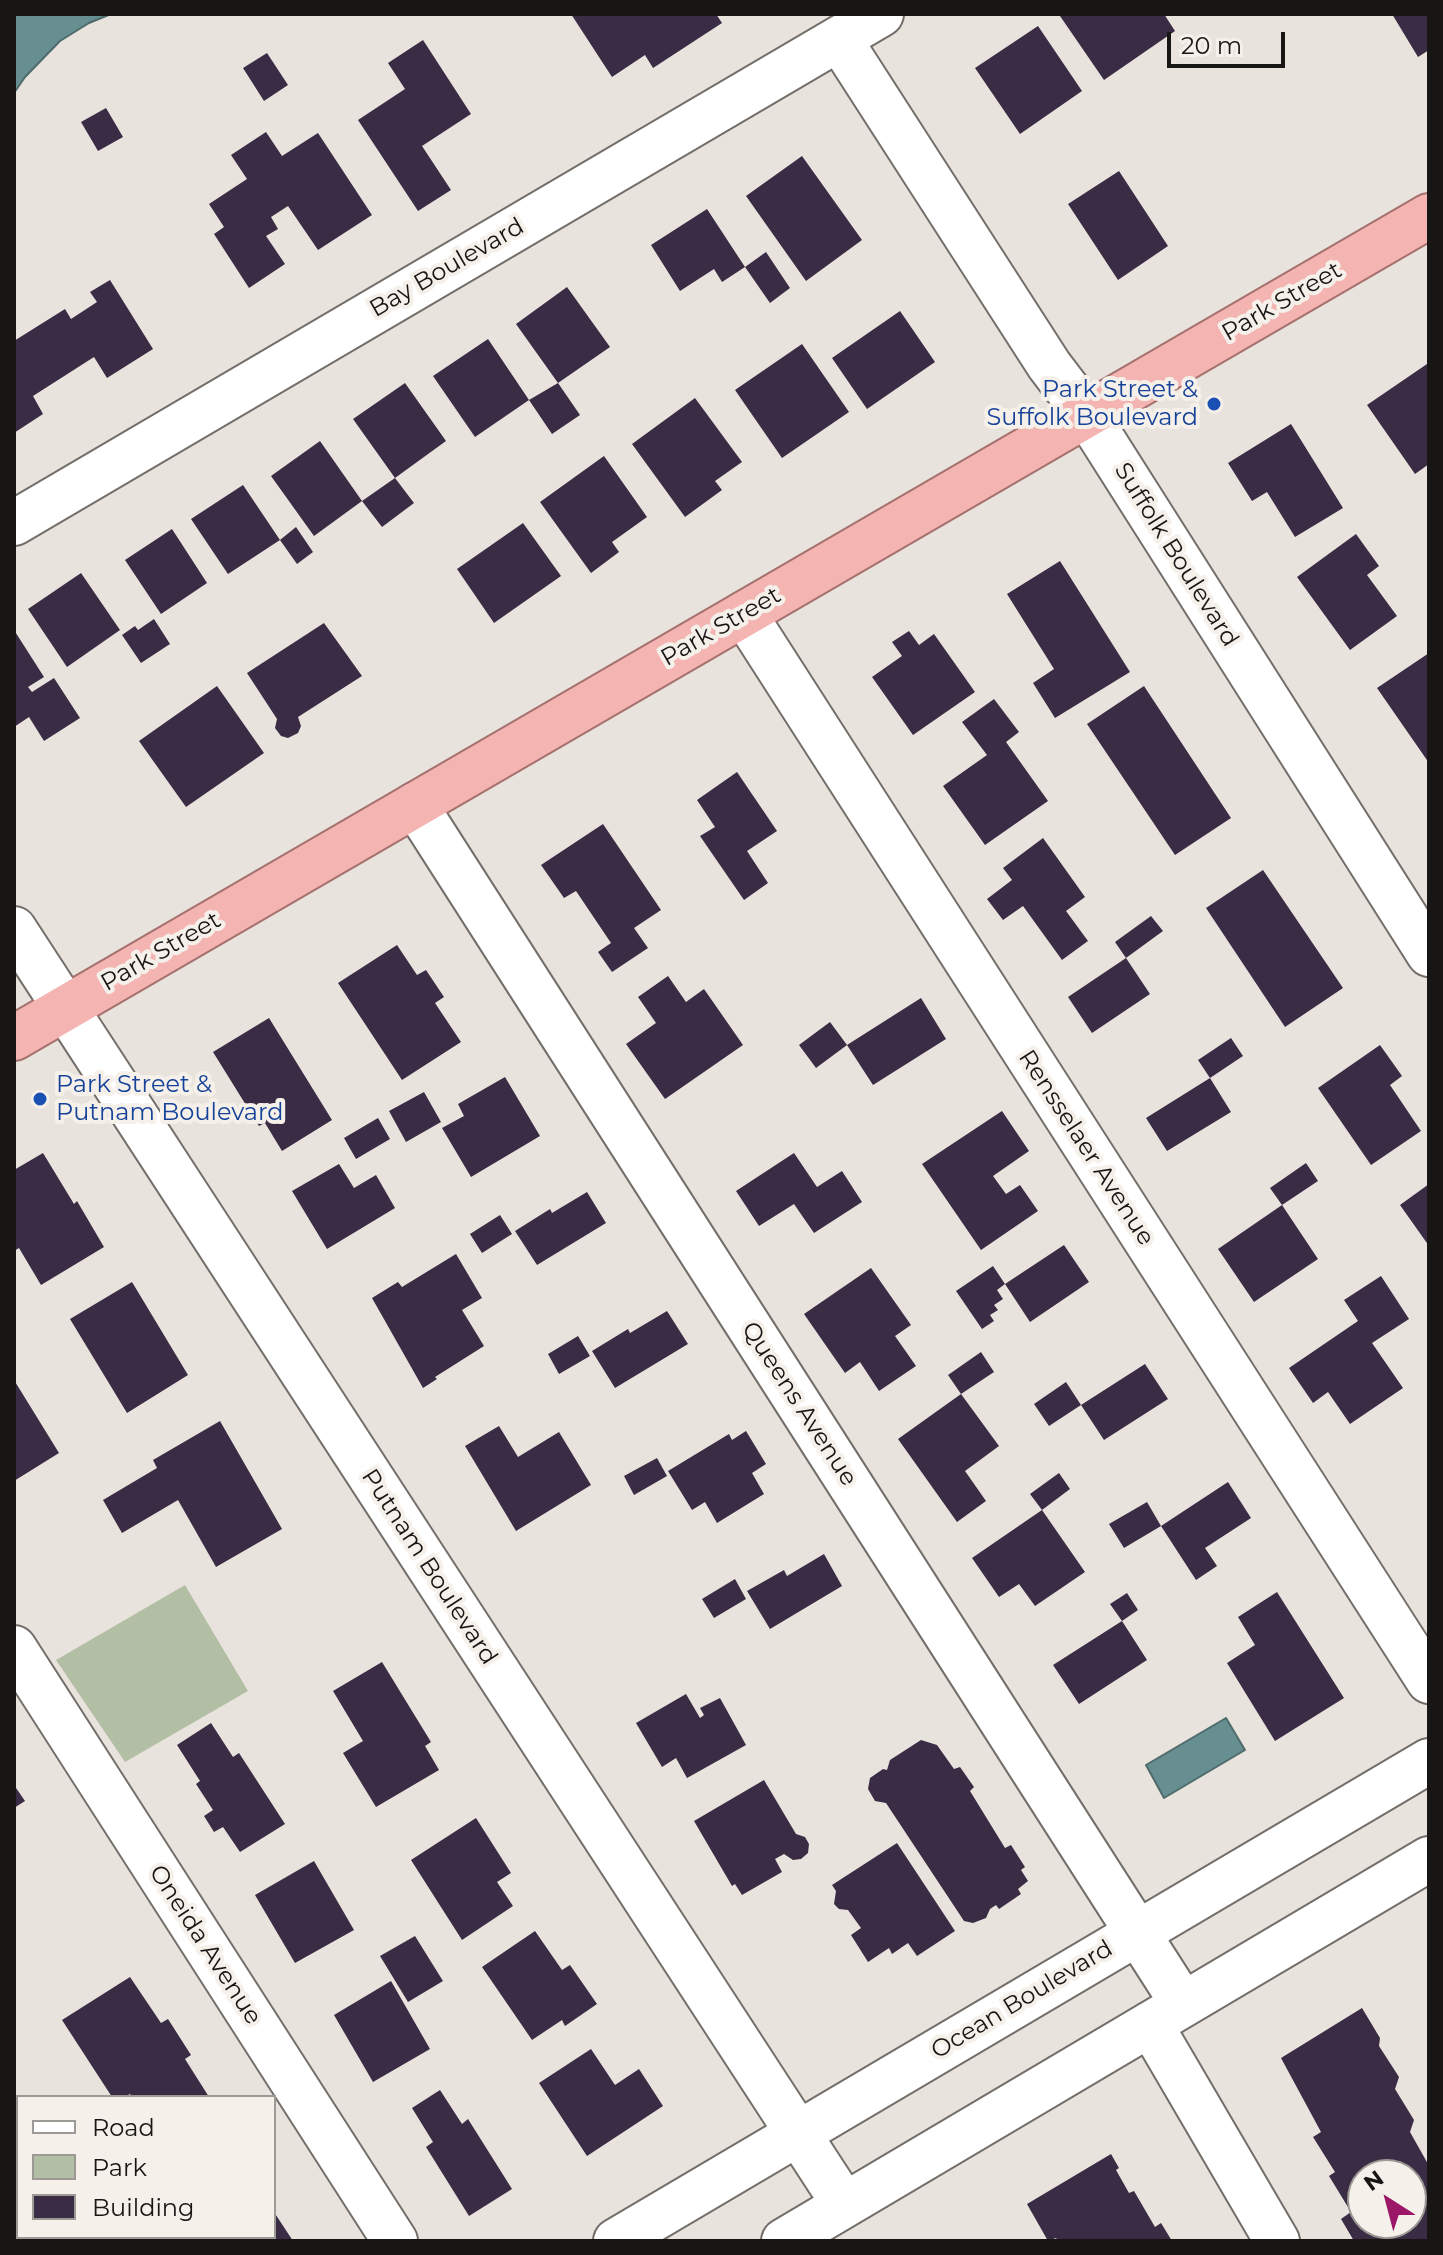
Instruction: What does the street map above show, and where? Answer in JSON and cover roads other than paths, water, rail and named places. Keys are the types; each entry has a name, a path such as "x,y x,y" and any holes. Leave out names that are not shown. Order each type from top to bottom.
{"highway":[{"name":"Park Street","path":"14,1038 1429,216"}],"street":[{"name":"Bay Boulevard","path":"14,523 881,14"},
{"name":"Suffolk Boulevard","path":"839,39 1049,365 1087,415 1429,954"},
{"name":"Rensselaer Avenue","path":"744,614 1429,1681"},
{"name":"Queens Avenue","path":"415,805 1137,1932 1166,2014 1277,2241"},
{"name":"Putnam Boulevard","path":"14,929 844,2204"},
{"name":"Oneida Avenue","path":"14,1648 395,2241"},
{"name":"Ocean Boulevard","path":"616,2241 1429,1761"},
{"path":"784,2241 1429,1859"}],"water":[{"path":"14,14 111,14 60,41 14,93"},
{"path":"1226,1718 1245,1750 1164,1798 1146,1765"}],"place":[{"name":"Park Street & Suffolk Boulevard","path":"1214,404"},
{"name":"Park Street & Putnam Boulevard","path":"40,1099"}]}
